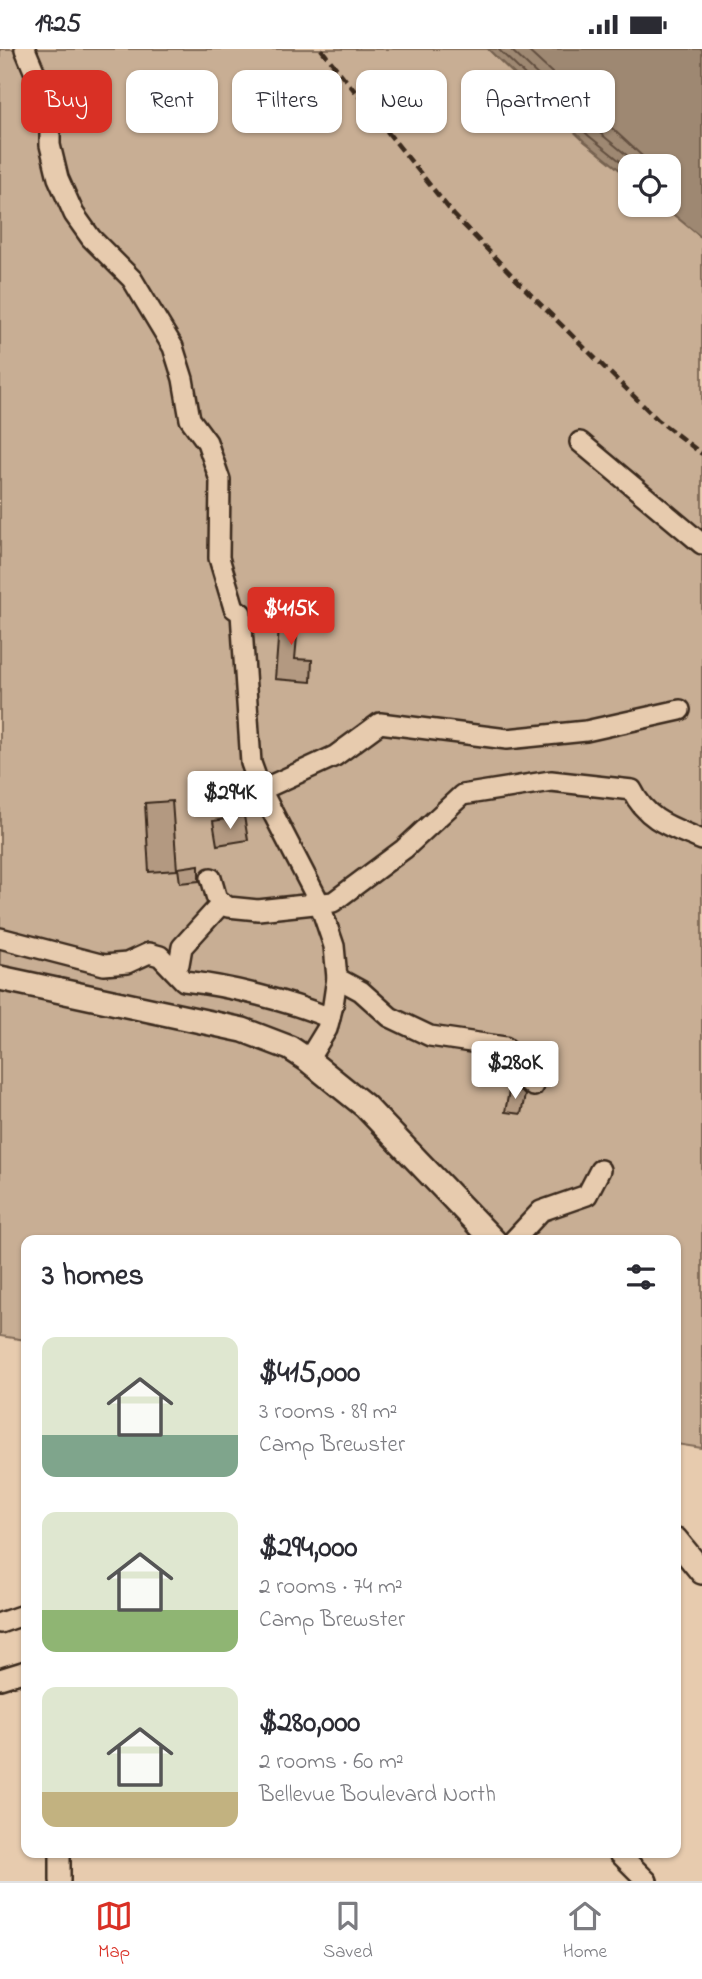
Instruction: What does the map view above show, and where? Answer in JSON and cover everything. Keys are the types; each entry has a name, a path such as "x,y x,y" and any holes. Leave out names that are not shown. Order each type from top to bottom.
{"main road":[{"path":"0,978 243,1030 290,1048 308,1059 365,1106 488,1235"},
{"path":"681,1547 702,1572"}],"street":[{"path":"25,49 50,109 50,145 58,178 74,214 91,238 132,279 173,348 183,379 190,419 207,442 220,480 219,558 234,608 241,613 251,763 261,790 319,902 334,946 337,978 330,1018 327,1029 308,1059"},
{"path":"580,442 702,544"},
{"path":"261,790 335,756 380,723 507,739 586,731 680,710"},
{"path":"211,879 217,899 228,907 258,910 333,902 404,849 462,795 551,782 632,790 641,808 671,827 702,840"},
{"path":"174,970 179,964 182,947 222,903"},
{"path":"0,938 104,965 127,963 149,953 160,956 184,981 215,985 305,1008 330,1018"},
{"path":"337,978 360,991 390,1017 430,1036 505,1047 517,1072 533,1086"},
{"path":"519,1235 541,1211 587,1195 600,1170"},
{"path":"0,1623 21,1616"},
{"path":"0,1679 21,1673"},
{"path":"60,1858 60,1881"},
{"path":"624,1858 647,1881"}],"shaded area":[{"path":"0,49 488,49 510,70 461,70 461,133 576,133 618,168 618,217 677,217 702,238 702,1448 681,1445 681,1235 21,1235 21,1339 0,1336"}],"water":[{"path":"488,49 702,49 702,238 677,217 681,217 681,154 618,154 618,168 576,133 615,133 615,70 510,70"}],"building":[{"path":"281,601 300,603 295,659 312,660 311,682 275,679"},
{"path":"172,801 177,870 149,872 145,803"},
{"path":"244,816 248,840 217,845 213,821"},
{"path":"199,865 199,881 180,883 178,868"},
{"path":"510,1086 516,1087 525,1095 521,1114 505,1112"}],"railway":[{"path":"321,49 454,215 658,420 702,454"}]}
